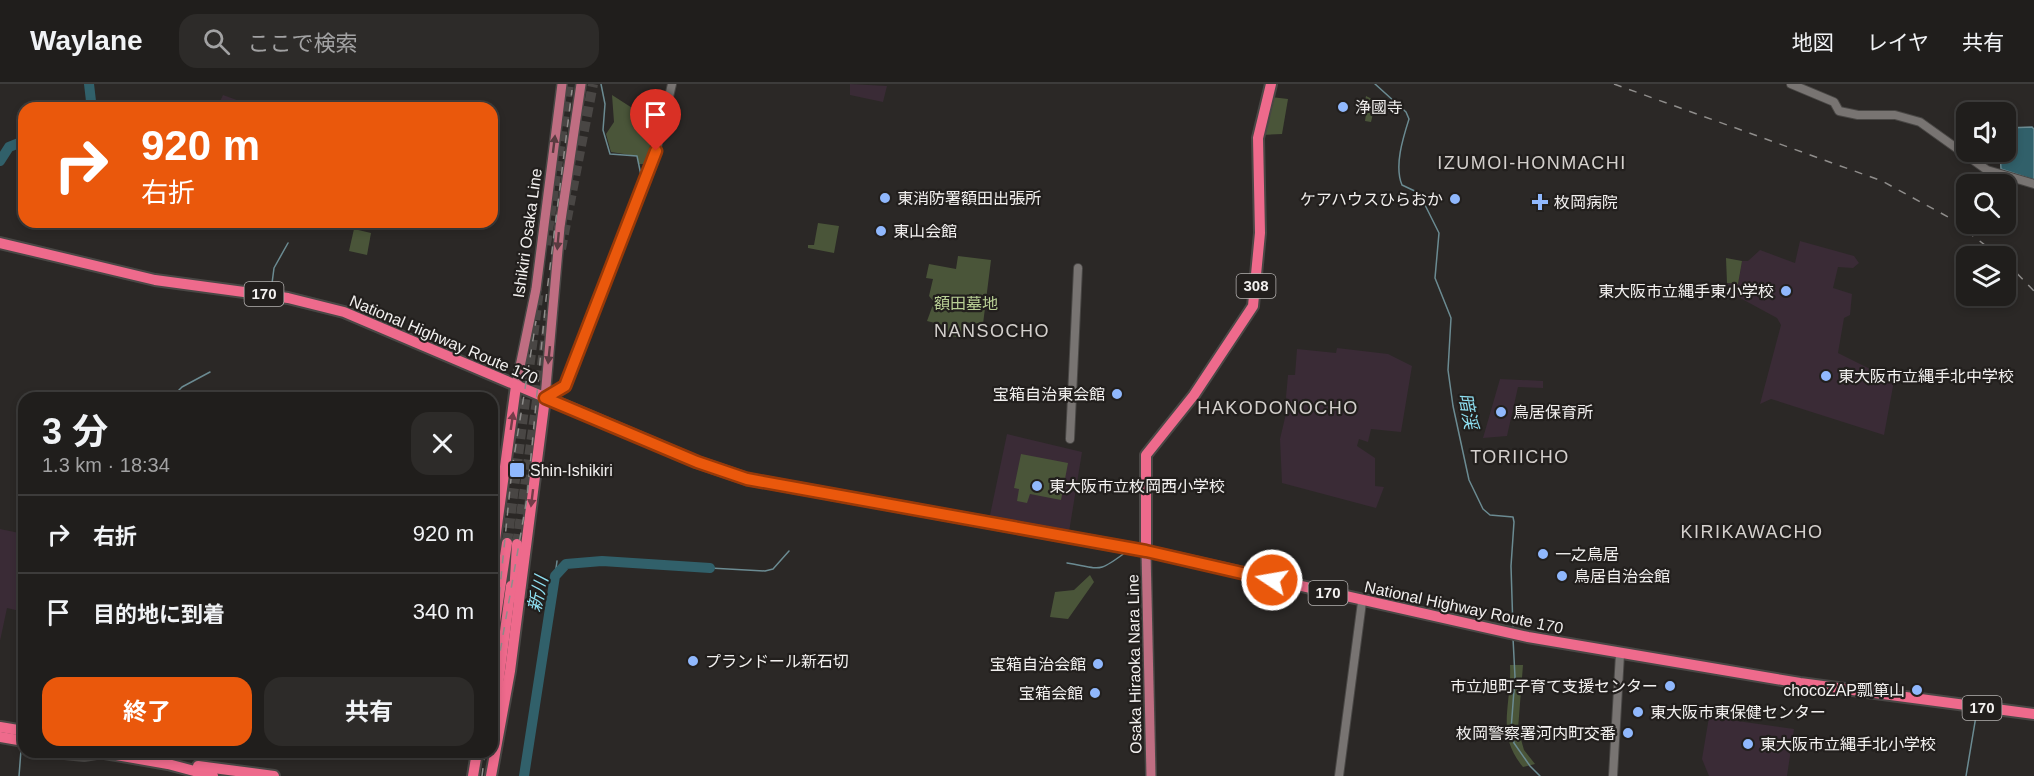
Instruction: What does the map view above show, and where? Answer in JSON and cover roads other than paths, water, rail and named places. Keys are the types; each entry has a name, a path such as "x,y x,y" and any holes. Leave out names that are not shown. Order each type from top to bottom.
{"highway":[{"name":"308","path":"1146,551 1146,455 1194,395 1240,329 1253,306 1260,233 1258,138 1271,84"},
{"name":"National Highway Route 170","path":"0,243 155,280 268,294 314,303 348,314 697,462 747,479 1146,551 1513,635 1800,683 2034,714"},
{"path":"498,518 516,386"},
{"path":"498,722 517,625 545,398"},
{"path":"498,715 513,616 512,543"},
{"path":"498,612 512,543"},
{"path":"498,612 512,543"},
{"path":"0,729 18,732"},
{"path":"0,737 18,740"},
{"path":"0,742 18,745"},
{"path":"134,758 213,776"},
{"path":"468,776 470,758"},
{"path":"473,776 476,758"},
{"path":"486,776 490,758"},
{"path":"491,776 492,758"},
{"path":"168,764 176,762 274,776"}],"main road":[{"name":"Ishikiri Osaka Line","path":"516,386 536,289 562,84"},
{"name":"Ishikiri Osaka Line","path":"545,398 560,227 581,84"},
{"name":"Osaka Hiraoka Nara Line","path":"1146,551 1151,776"}],"street":[{"path":"545,398 565,386 656,151 672,84"},
{"path":"1791,84 1834,102 1839,111 1858,115 1895,115 1920,122 1987,170 2034,184"},
{"path":"1070,439 1078,268"},
{"path":"1339,776 1362,602"},
{"path":"1612,776 1620,654"}],"water":[{"path":"2032,127 2034,129 2034,180 2001,169 2001,162 2016,162 2016,128"}],"waterway":[{"path":"89,84 90,102"},
{"path":"601,84 605,104 603,130 610,154 637,156 642,180"},
{"name":"暗渓","path":"1375,84 1406,112 1409,119 1400,152 1399,169 1402,185 1419,193 1439,233 1435,278 1451,318 1448,370 1453,406 1469,480 1483,509 1490,515 1513,517 1511,566 1513,630"},
{"path":"0,161 9,147 18,143"},
{"path":"600,311 640,202"},
{"path":"271,291 274,268 288,243"},
{"path":"177,392 210,372"},
{"path":"710,568 765,571 773,569 789,551"},
{"path":"1067,563 1099,568 1126,552"},
{"path":"555,576 557,561"},
{"name":"新川","path":"524,776 555,576 566,564 602,561 710,568"},
{"name":"暗渓","path":"1513,638 1515,677 1511,730 1514,743 1540,776"},
{"path":"1966,776 1977,710"},
{"path":"19,776 20,758"}],"tunnel":[{"path":"546,245 569,84"},
{"path":"561,249 593,84"},
{"path":"507,543 539,290"},
{"path":"517,544 549,314"}],"railway":[{"path":"1614,84 1882,181 1950,218 1986,246"},
{"path":"498,664 527,498 546,299 572,90"},
{"path":"2016,272 2034,291"},
{"path":"498,607 512,469 536,321"},
{"path":"482,776 484,758"}],"place":[{"name":"浄國寺","path":"1343,107"},
{"name":"東消防署額田出張所","path":"885,198"},
{"name":"ケアハウスひらおか","path":"1455,199"},
{"name":"枚岡病院","path":"1540,202"},
{"name":"東山会館","path":"881,231"},
{"name":"東大阪市立縄手東小学校","path":"1786,291"},
{"name":"東大阪市立縄手北中学校","path":"1826,376"},
{"name":"宝箱自治東会館","path":"1117,394"},
{"name":"鳥居保育所","path":"1501,412"},
{"name":"Shin-Ishikiri","path":"517,470"},
{"name":"東大阪市立枚岡西小学校","path":"1037,486"},
{"name":"一之鳥居","path":"1543,554"},
{"name":"鳥居自治会館","path":"1562,576"},
{"name":"プランドール新石切","path":"693,661"},
{"name":"宝箱自治会館","path":"1098,664"},
{"name":"市立旭町子育て支援センター","path":"1670,686"},
{"name":"chocoZAP瓢箪山","path":"1917,690"},
{"name":"宝箱会館","path":"1095,693"},
{"name":"東大阪市東保健センター","path":"1638,712"},
{"name":"枚岡警察署河内町交番","path":"1628,733"},
{"name":"東大阪市立縄手北小学校","path":"1748,744"}],"district":[{"name":"IZUMOI-HONMACHI","path":"1532,163"},
{"name":"NANSOCHO","path":"992,331"},
{"name":"HAKODONOCHO","path":"1278,408"},
{"name":"TORIICHO","path":"1520,457"},
{"name":"KIRIKAWACHO","path":"1752,532"}],"park label":[{"name":"額田墓地","path":"966,303"}]}
